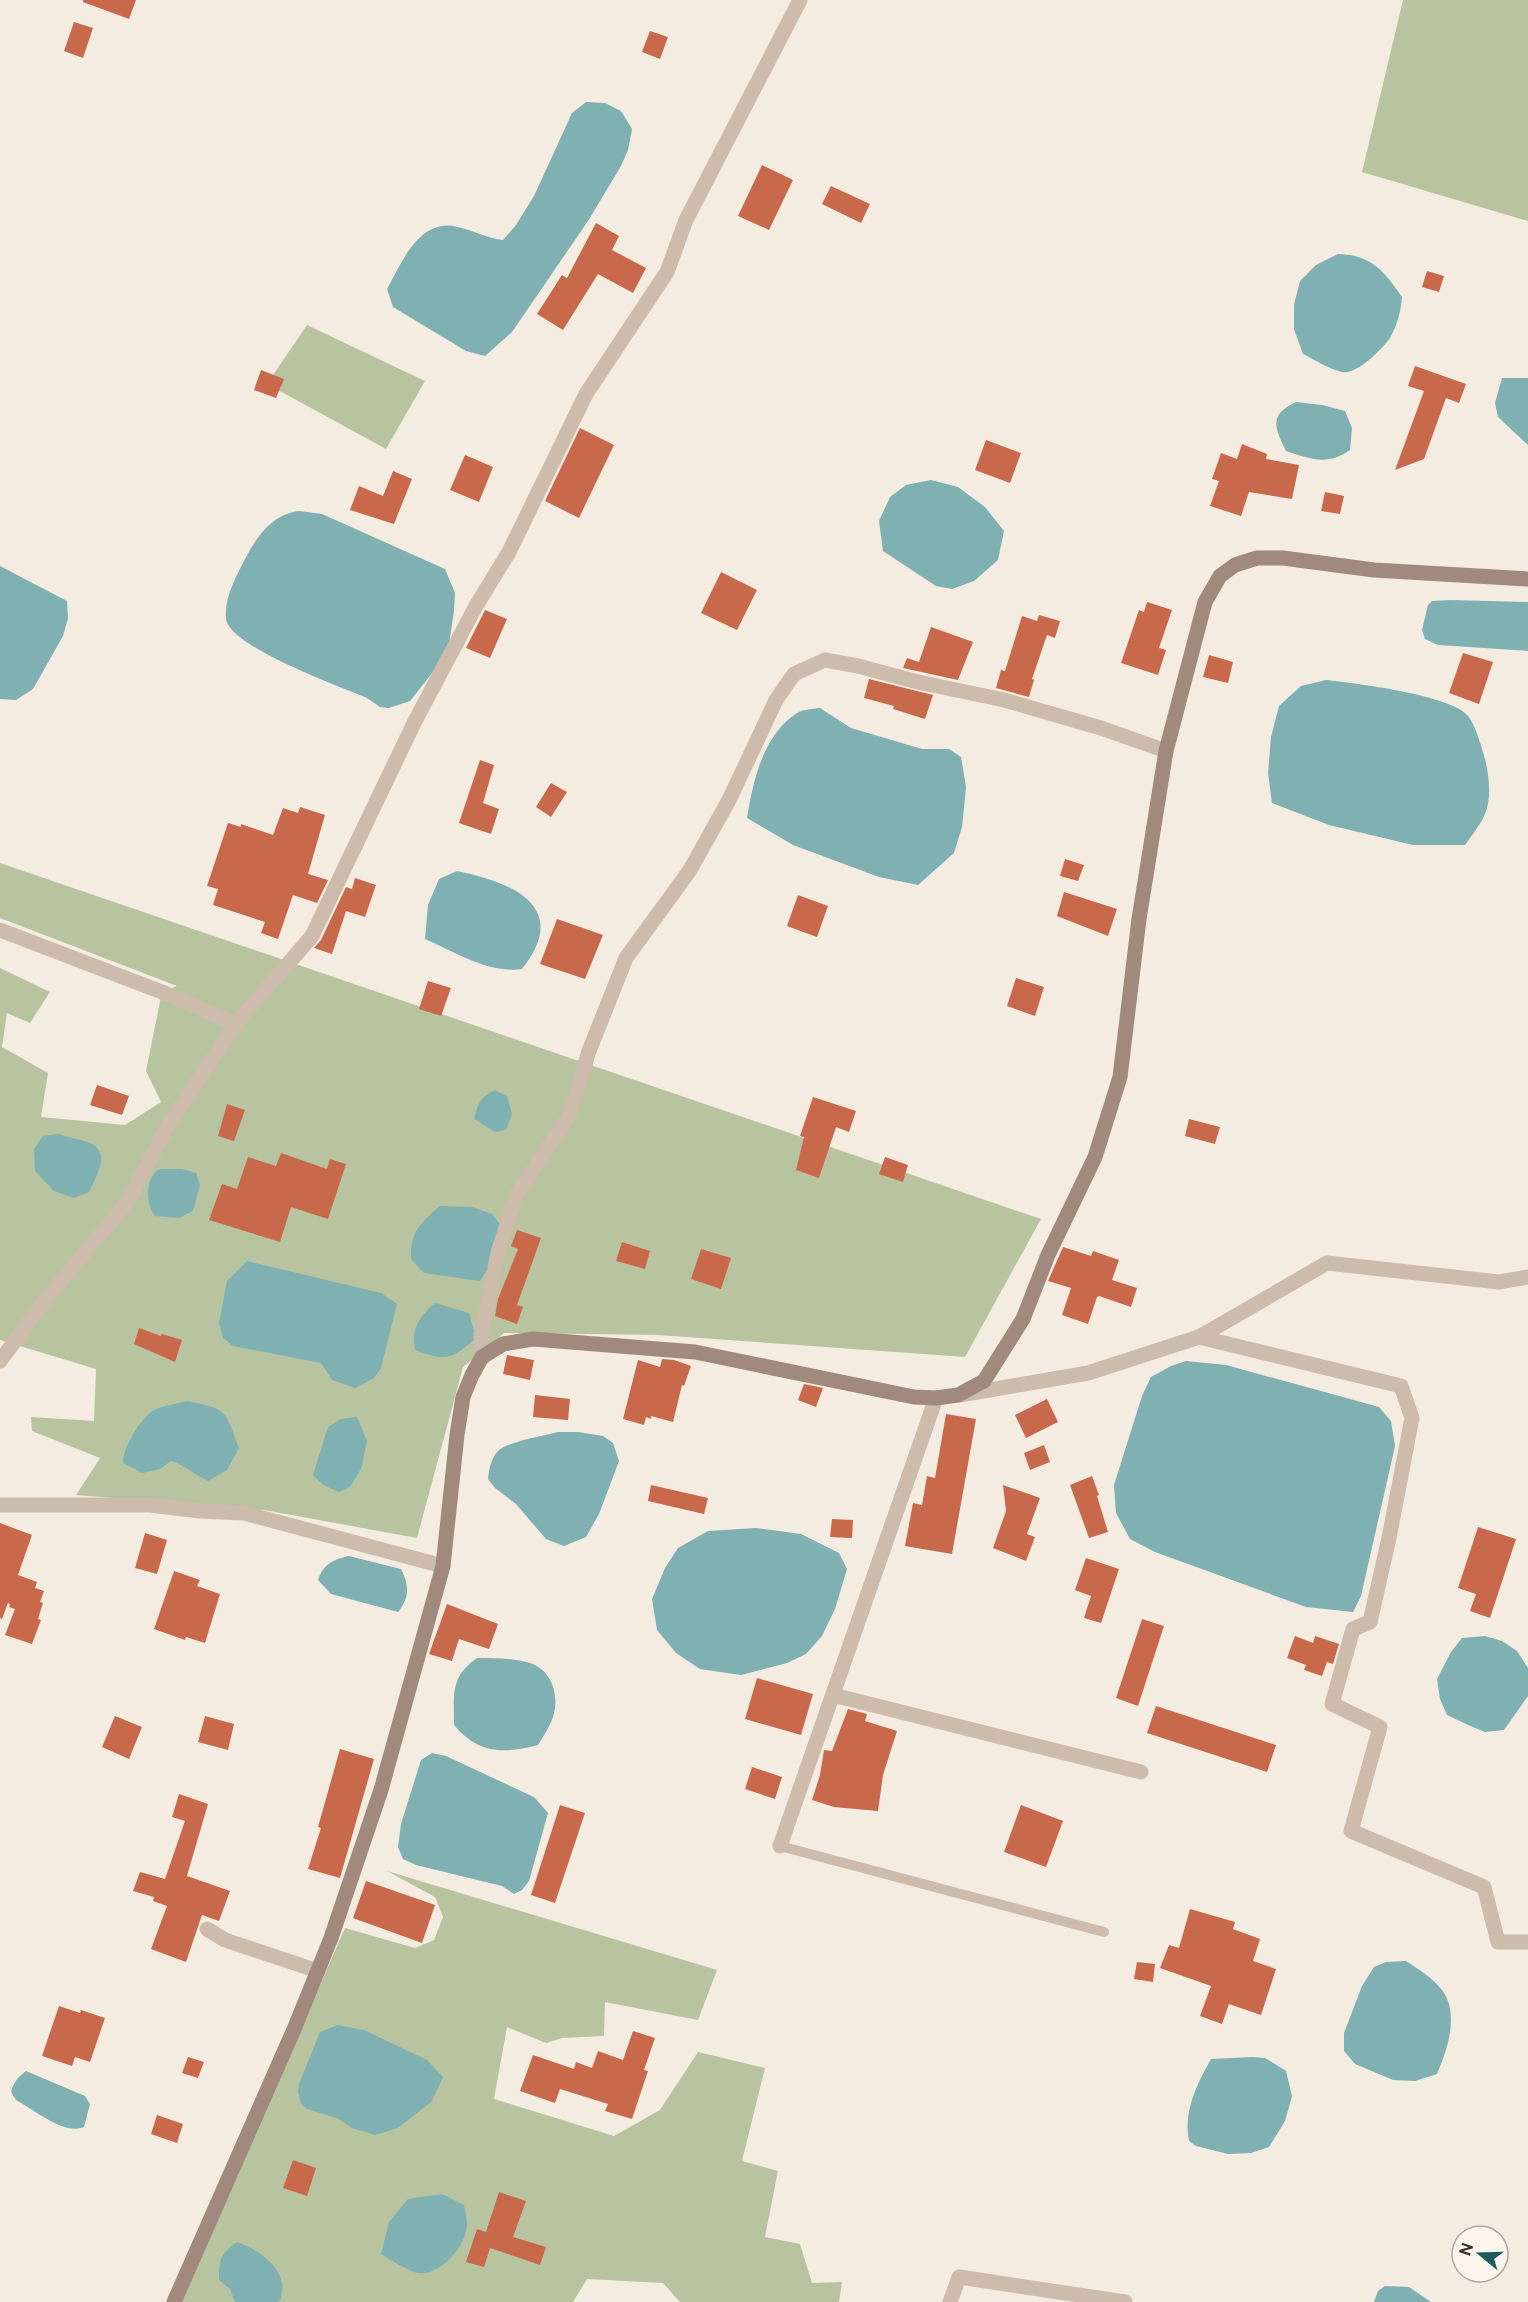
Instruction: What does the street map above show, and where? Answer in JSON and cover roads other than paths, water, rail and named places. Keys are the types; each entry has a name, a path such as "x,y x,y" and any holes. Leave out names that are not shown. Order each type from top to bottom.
{"street":[{"path":"0,1361 43,1303 129,1200 167,1127 236,1024 312,936 414,723 509,552 586,394 667,272 686,220 800,0"},
{"path":"958,1395 984,1381 1023,1319 1048,1256 1098,1147 1120,1077 1139,919 1166,751 1206,602 1220,576 1235,565 1257,558 1283,558 1374,570 1528,579"},
{"path":"482,1357 481,1334 499,1249 517,1194 569,1116 589,1051 626,958 690,870 729,800 776,700 794,674 825,660 858,666 1004,700 1101,728 1166,751"},
{"path":"0,930 162,992 236,1024"},
{"path":"174,2302 318,1971 381,1790 443,1566 463,1397 482,1357 503,1344 533,1339 684,1351 914,1397 936,1398 1088,1373 1198,1337 1327,1263 1499,1282 1528,1276"},
{"path":"1198,1337 1401,1386 1412,1418 1389,1538 1370,1622 1353,1629 1332,1704 1380,1727 1351,1831 1484,1887 1498,1942 1528,1942"},
{"path":"780,1846 936,1398"},
{"path":"0,1505 150,1505 244,1513 443,1566"},
{"path":"833,1695 1141,1772"},
{"path":"207,1929 225,1940 318,1971"},
{"path":"950,2302 959,2277 1125,2302"}],"lane":[{"path":"780,1846 1104,1932"}],"water":[{"path":"586,102 605,103 621,111 632,129 628,150 588,221 512,332 485,356 466,351 393,307 387,289 412,246 430,230 441,226 453,226 503,240 516,225 534,196 572,113"},
{"path":"1338,254 1360,257 1376,266 1402,297 1398,318 1390,338 1369,360 1348,372 1332,369 1303,354 1294,329 1294,305 1300,281 1316,265"},
{"path":"1502,378 1528,378 1528,445 1498,417 1495,403"},
{"path":"1296,402 1345,411 1352,428 1350,450 1334,458 1319,460 1286,451 1276,423 1281,412"},
{"path":"931,480 958,487 985,507 1004,531 998,560 974,581 952,589 936,586 883,551 879,521 890,497 906,485"},
{"path":"299,511 322,514 445,569 455,593 449,644 433,672 410,701 389,708 380,707 367,698 264,653 231,629 226,618 229,594 251,549 274,521 281,516"},
{"path":"0,566 67,601 68,618 63,636 33,689 16,700 0,699"},
{"path":"1432,601 1528,602 1528,651 1438,645 1425,639 1422,630 1428,605"},
{"path":"1326,680 1423,696 1443,702 1468,716 1476,730 1485,759 1489,794 1483,818 1465,845 1413,845 1329,825 1272,803 1268,773 1271,737 1279,706 1301,686"},
{"path":"820,708 851,728 922,749 949,749 961,757 966,787 962,827 954,853 918,885 879,877 793,845 747,818 756,774 776,733 797,713"},
{"path":"457,871 497,882 514,890 528,900 538,913 541,929 536,947 522,969 510,970 485,965 425,939 428,905 439,879"},
{"path":"495,1090 507,1096 512,1114 506,1130 495,1132 474,1119 480,1102"},
{"path":"58,1134 92,1144 98,1148 100,1154 98,1174 89,1192 74,1198 54,1191 35,1171 34,1149 43,1136"},
{"path":"160,1169 182,1169 196,1173 200,1185 193,1211 179,1218 155,1216 149,1205 148,1191 151,1178"},
{"path":"440,1206 472,1207 492,1214 502,1227 488,1268 480,1281 424,1273 411,1259 414,1235"},
{"path":"247,1261 381,1293 397,1304 381,1368 374,1378 355,1388 332,1380 321,1363 233,1346 223,1338 219,1323 227,1281"},
{"path":"435,1303 469,1313 476,1338 460,1351 449,1356 436,1356 416,1351 414,1344 417,1324"},
{"path":"1186,1361 1226,1365 1379,1407 1391,1421 1395,1446 1361,1596 1353,1612 1306,1607 1155,1552 1130,1539 1116,1513 1114,1485 1142,1396 1151,1377"},
{"path":"187,1401 218,1409 227,1419 239,1448 227,1470 208,1481 171,1461 160,1469 142,1473 123,1463 129,1442 149,1413 162,1407"},
{"path":"357,1417 367,1441 361,1469 350,1487 339,1492 323,1485 313,1475 328,1427 341,1419"},
{"path":"558,1432 603,1436 613,1443 619,1461 599,1514 586,1537 564,1546 546,1539 516,1504 495,1488 488,1479 494,1457 503,1447"},
{"path":"756,1528 801,1534 839,1553 847,1569 835,1609 822,1636 806,1654 787,1663 741,1675 700,1669 676,1653 657,1630 652,1599 665,1568 678,1548 708,1531"},
{"path":"349,1556 401,1569 406,1580 407,1591 405,1601 398,1612 331,1594 318,1580 330,1563"},
{"path":"1485,1636 1502,1641 1517,1651 1528,1668 1528,1696 1504,1730 1485,1732 1447,1715 1440,1699 1437,1679 1451,1652 1462,1638"},
{"path":"477,1658 527,1662 547,1675 555,1693 555,1709 551,1723 538,1745 514,1750 492,1749 472,1742 454,1725 455,1687 462,1672"},
{"path":"432,1753 446,1756 534,1797 548,1813 529,1881 522,1890 514,1894 502,1886 416,1865 403,1859 398,1847 401,1824 421,1760"},
{"path":"1406,1961 1442,1990 1450,2010 1451,2021 1448,2043 1437,2074 1415,2081 1393,2080 1355,2064 1344,2051 1344,2033 1362,1986 1374,1967 1386,1962"},
{"path":"338,2025 364,2030 427,2060 443,2077 432,2101 398,2128 375,2135 352,2128 337,2118 307,2109 301,2104 299,2084 320,2032"},
{"path":"1265,2058 1286,2071 1292,2096 1285,2121 1269,2147 1251,2153 1228,2154 1196,2146 1189,2141 1188,2119 1192,2098 1211,2059"},
{"path":"26,2071 85,2096 90,2104 84,2127 76,2129 59,2125 16,2100 11,2092 12,2089 16,2080"},
{"path":"442,2194 464,2205 467,2219 466,2233 462,2242 449,2259 432,2271 423,2273 414,2272 381,2254 389,2222 408,2199"},
{"path":"237,2242 258,2252 276,2269 282,2286 281,2299 277,2302 235,2302 230,2289 219,2280 222,2258 227,2250"},
{"path":"1385,2286 1409,2287 1431,2302 1374,2302 1378,2291"}]}
